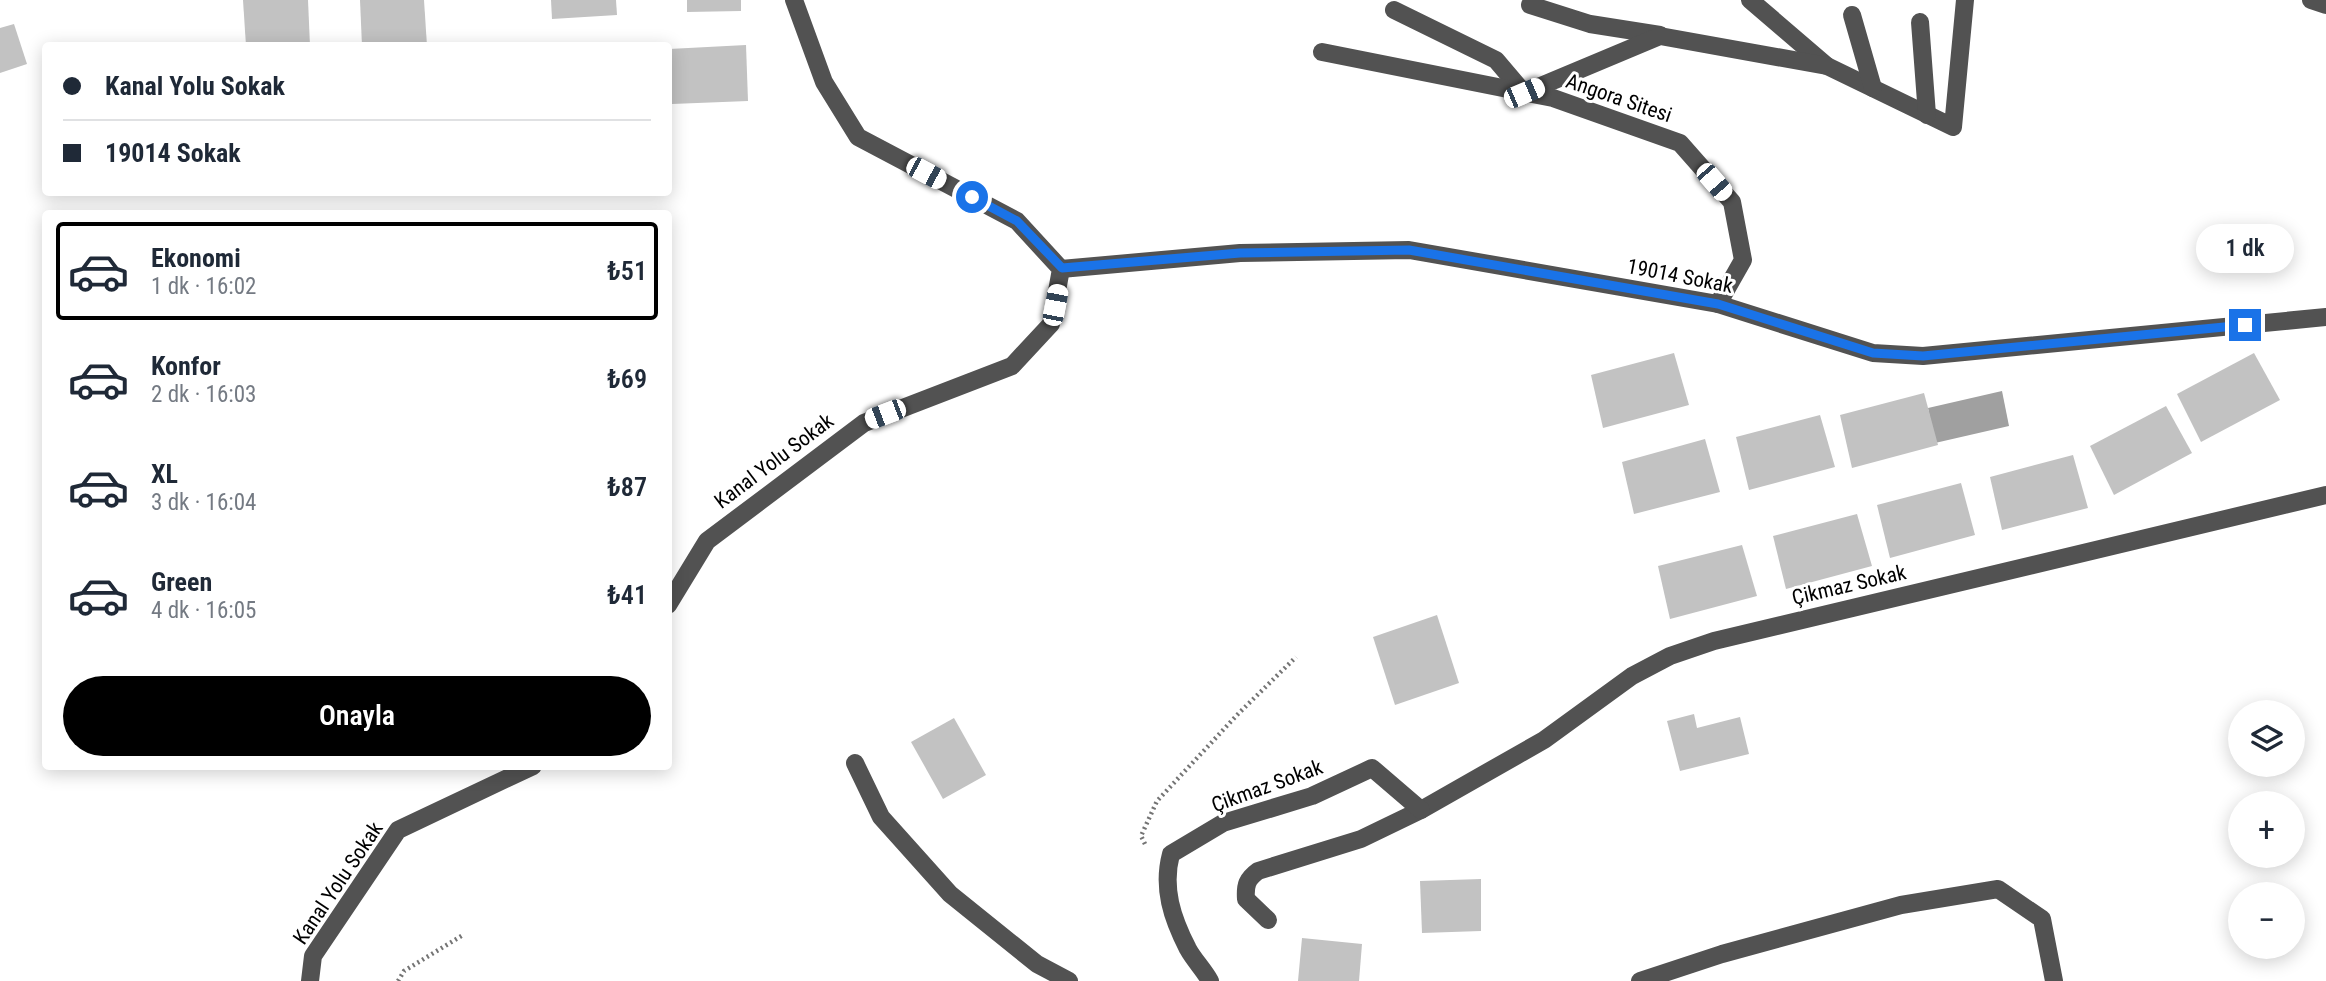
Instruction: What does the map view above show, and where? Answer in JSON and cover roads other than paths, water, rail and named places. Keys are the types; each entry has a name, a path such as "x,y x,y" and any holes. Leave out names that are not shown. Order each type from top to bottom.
{"street":[{"path":"794,0 824,82 858,137 1017,221 1062,268"},
{"path":"1749,0 1827,66 1953,127 1965,0"},
{"path":"2311,0 2326,5"},
{"path":"1531,5 1590,24 1827,66"},
{"path":"1394,10 1496,60 1524,93"},
{"path":"1852,15 1873,88"},
{"path":"1920,22 1927,115"},
{"name":"Angora Sitesi","path":"1524,93 1660,36"},
{"name":"Angora Sitesi","path":"1322,52 1553,98 1680,143 1732,202 1743,260 1718,304"},
{"name":"19014 Sokak","path":"1062,268 1240,253 1409,250 1718,304 1873,353 1923,356 2326,317"},
{"name":"Kanal Yolu Sokak","path":"672,598 707,541 864,423 1012,366 1051,324 1062,268"},
{"name":"Çikmaz Sokak","path":"1268,920 1247,899 1245,887 1250,877 1258,871 1361,839 1421,810 1491,773 1544,740 1632,676 1670,656 1703,645 2326,495"},
{"path":"855,763 881,817 950,894 1037,964 1069,981"},
{"name":"Çikmaz Sokak","path":"1210,981 1189,950 1169,904 1165,876 1171,854 1223,823 1311,796 1372,768 1421,810"},
{"name":"Kanal Yolu Sokak","path":"310,981 313,956 398,830 525,770"},
{"path":"1640,981 1722,954 1901,905 1998,889 2042,919 2054,981"}]}
